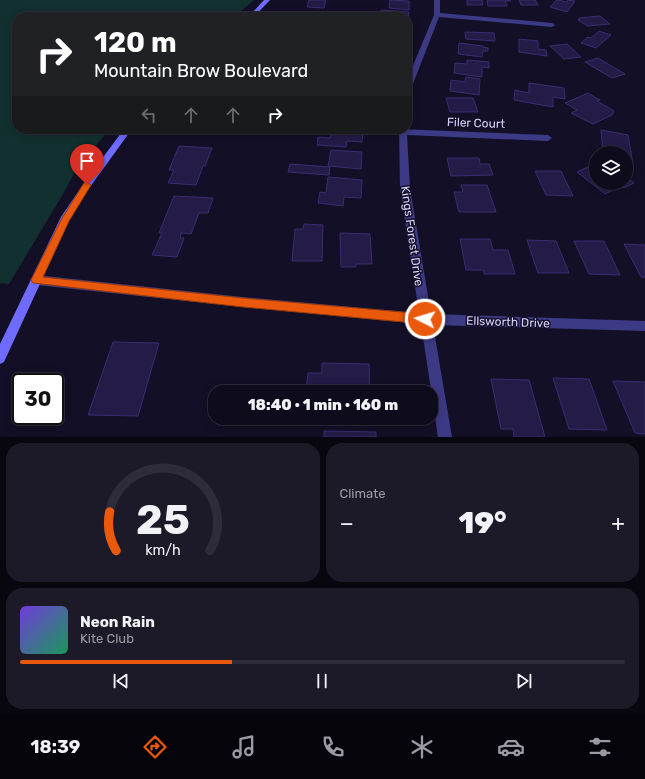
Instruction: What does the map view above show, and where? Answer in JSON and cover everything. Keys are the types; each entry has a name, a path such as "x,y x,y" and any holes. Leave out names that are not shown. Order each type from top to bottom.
{"main road":[{"path":"256,12 267,0"},
{"path":"0,358 65,220 87,185 124,134"}],"street":[{"path":"412,77 437,15 436,0"},
{"path":"437,15 552,24"},
{"name":"Filer Court","path":"412,131 548,138"},
{"name":"Kings Forest Drive","path":"403,134 405,188 445,437"},
{"name":"Ellsworth Drive","path":"36,280 251,303 425,319 645,326"}],"green space":[{"path":"0,0 254,0 240,12 12,12 12,134 106,134 78,166 9,284 1,283 0,285"}],"building":[{"path":"309,0 326,0 324,8 307,7"},
{"path":"390,0 409,1 409,10 389,8"},
{"path":"467,0 482,0 483,5 467,5"},
{"path":"487,0 511,1 505,1 507,6 488,6"},
{"path":"519,0 535,0 538,5 521,5"},
{"path":"557,0 567,2 568,0 575,1 567,12 550,7"},
{"path":"381,10 409,12 381,12"},
{"path":"600,16 610,24 588,26 578,20 580,20 579,18"},
{"path":"599,31 611,35 596,48 581,43 588,37 591,38"},
{"path":"465,32 494,33 495,41 466,39"},
{"path":"519,39 538,41 538,49 546,50 547,56 519,52"},
{"path":"459,43 483,46 488,48 488,51 483,51 482,57 458,54"},
{"path":"567,44 581,57 564,59 550,46"},
{"path":"598,58 625,74 612,78 585,62"},
{"path":"467,60 489,62 489,68 482,67 482,77 454,73 455,63 467,64"},
{"path":"466,77 480,79 479,95 450,91 451,80 465,82"},
{"path":"529,83 564,88 565,99 553,97 553,107 514,100 515,90 529,93"},
{"path":"588,93 600,100 597,101 614,111 612,115 593,124 571,113 577,110 565,103"},
{"path":"446,98 473,98 478,112 450,112"},
{"path":"601,130 628,135 630,146 602,146"},
{"path":"331,134 363,134 362,142 347,141 346,147 317,145 318,137 330,138"},
{"path":"179,146 212,148 196,185 168,183 174,170 169,170"},
{"path":"331,150 362,152 361,169 328,166"},
{"path":"447,158 479,158 480,164 489,164 493,175 451,176"},
{"path":"290,164 330,167 329,175 288,172"},
{"path":"589,166 589,181 577,172"},
{"path":"535,171 561,171 573,196 546,195"},
{"path":"328,177 362,180 361,198 344,197 343,206 318,203 320,192 326,193"},
{"path":"461,185 487,185 496,212 459,212 454,192 463,192"},
{"path":"600,190 613,190 605,194"},
{"path":"174,196 213,198 208,213 199,213 191,234 181,233 180,238 184,238 177,257 152,255 162,233 159,233"},
{"path":"304,224 323,225 322,261 292,261 295,229 303,229"},
{"path":"340,233 370,234 372,264 356,264 356,267 341,267"},
{"path":"460,239 490,239 493,250 508,250 515,274 484,274 484,270 466,270"},
{"path":"527,240 556,241 569,273 538,273"},
{"path":"574,241 604,241 620,275 589,274"},
{"path":"624,244 645,245 645,277 641,277"},
{"path":"113,342 159,343 138,416 88,415"},
{"path":"322,363 369,364 370,385 307,385 308,373 322,373"},
{"path":"553,378 589,379 607,430 569,429"},
{"path":"491,379 529,380 545,437 514,437 513,429 501,429"},
{"path":"613,381 645,382 645,434 635,433"},
{"path":"324,431 376,432 376,437 324,437"}],"route":[{"path":"87,185 65,220 36,280 243,302 425,319"}]}
